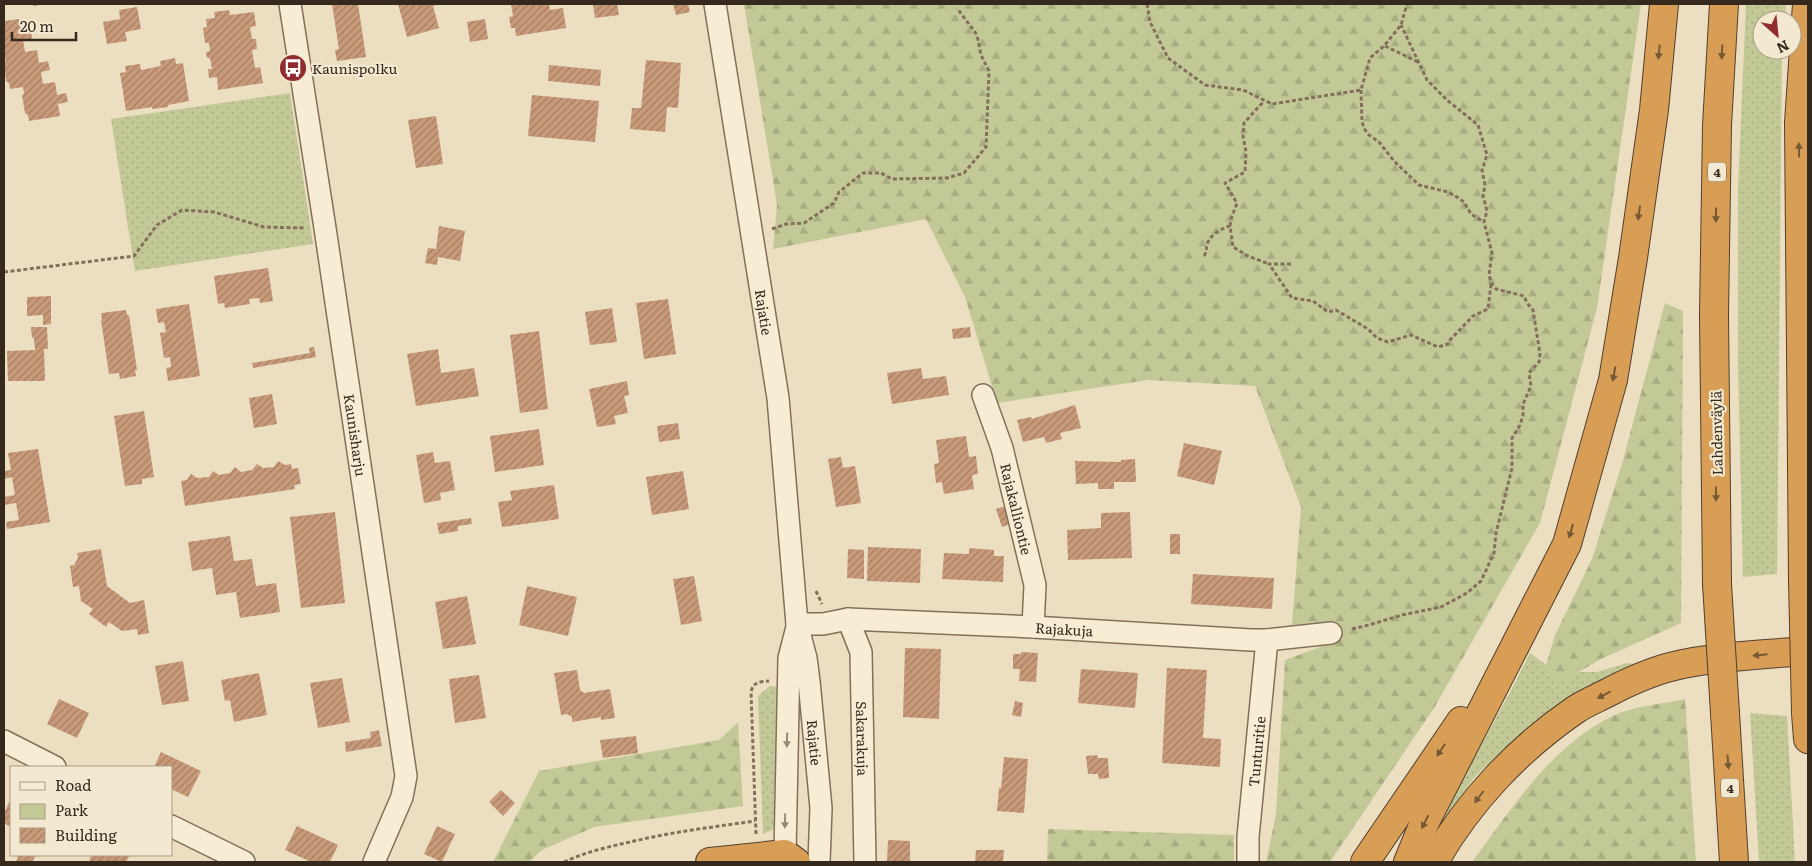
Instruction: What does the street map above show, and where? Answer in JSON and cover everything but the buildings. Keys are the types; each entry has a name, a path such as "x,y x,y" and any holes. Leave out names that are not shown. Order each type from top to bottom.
{"highway":[{"path":"1408,862 1422,828 1567,544 1613,380 1654,110 1664,4"},
{"name":"Lahdenväylä","path":"1724,4 1717,125 1714,315 1717,584 1734,862"},
{"path":"1806,4 1799,124 1803,580 1807,726"},
{"path":"1365,862 1528,623"},
{"path":"1434,862 1445,843 1485,789 1537,738 1577,709 1635,678 1682,664 1764,654 1808,651"},
{"path":"710,862 790,858"}],"street":[{"name":"Kaunisharju","path":"290,4 326,228 406,776 402,797 374,862"},
{"name":"Rajatie","path":"715,4 778,398 797,624 806,658 821,808 819,862"},
{"name":"Rajakalliontie","path":"983,395 1002,448 1035,585 1033,627"},
{"name":"Rajakuja","path":"797,624 823,624 848,619 1267,640 1331,632"},
{"name":"Sakarakuja","path":"848,619 861,652 865,862"},
{"name":"Rajatie","path":"790,858 788,681 789,658 797,624"},
{"name":"Tunturitie","path":"1248,862 1248,837 1267,640"},
{"path":"4,738 54,766"},
{"path":"172,826 244,862"}],"path":[{"path":"1147,4 1150,22 1168,58 1204,85 1243,90 1272,104 1361,90"},
{"path":"1407,4 1401,25 1384,46 1370,58 1361,90 1362,122 1365,130 1419,184 1457,196 1464,202 1471,214 1484,222"},
{"path":"766,230 786,224 804,224 834,203 840,192 863,173 881,173 892,179 946,178 964,173 986,147 989,71 981,55 977,34 957,8"},
{"path":"1269,264 1292,298 1313,301 1328,312 1336,310 1368,329 1377,338 1388,342 1411,335 1438,347 1448,344 1474,316 1488,309 1492,253 1484,222 1487,211 1483,196 1485,185 1482,170 1487,155 1478,125 1447,100 1427,80 1401,25"},
{"path":"1384,46 1420,63"},
{"path":"1264,101 1244,123 1243,136 1246,152 1246,172 1225,183 1237,203 1230,226 1233,247 1248,256 1269,264 1291,264"},
{"path":"4,272 134,256 157,225 182,210 214,212 264,227 326,228"},
{"path":"1204,256 1207,244 1212,236 1221,229 1230,226"},
{"path":"1331,632 1369,625 1402,615 1441,607 1467,593 1481,581 1489,566 1494,553 1496,533 1512,468 1512,438 1524,415 1523,404 1531,386 1529,373 1538,362 1540,354 1532,310 1524,296 1496,289 1491,283"},
{"path":"564,862 574,857 612,846 672,832 755,821 752,686 757,682 788,681"}],"green space":[{"path":"744,4 1641,4 1597,308 1540,523 1434,708 1330,862 1266,862 1276,814 1285,660 1323,646 1317,622 1292,625 1301,507 1255,386 1148,380 997,403 965,297 926,219 773,249 777,205"},
{"path":"1746,4 1786,4 1786,10 1752,10 1752,60 1782,60 1777,574 1743,577 1738,367 1738,187"},
{"path":"290,93 313,244 135,271 111,119"},
{"path":"1665,303 1683,311 1681,623 1601,659 1555,686 1546,665 1555,635 1592,559 1622,464"},
{"path":"1530,653 1546,665 1555,685 1578,672 1597,672 1627,663 1635,664 1563,703 1515,740 1483,769 1460,797 1423,862 1438,824"},
{"path":"770,686 780,687 776,822 772,830 763,834 758,696"},
{"path":"1685,699 1696,862 1472,862 1537,776 1576,739 1598,724 1622,712"},
{"path":"1750,713 1787,716 1795,862 1759,862"},
{"path":"738,722 743,806 594,827 542,850 529,862 493,862 539,771 719,740"},
{"path":"1048,829 1234,835 1234,862 1047,862"}],"place":[{"name":"Kaunispolku","path":"293,68"}]}
